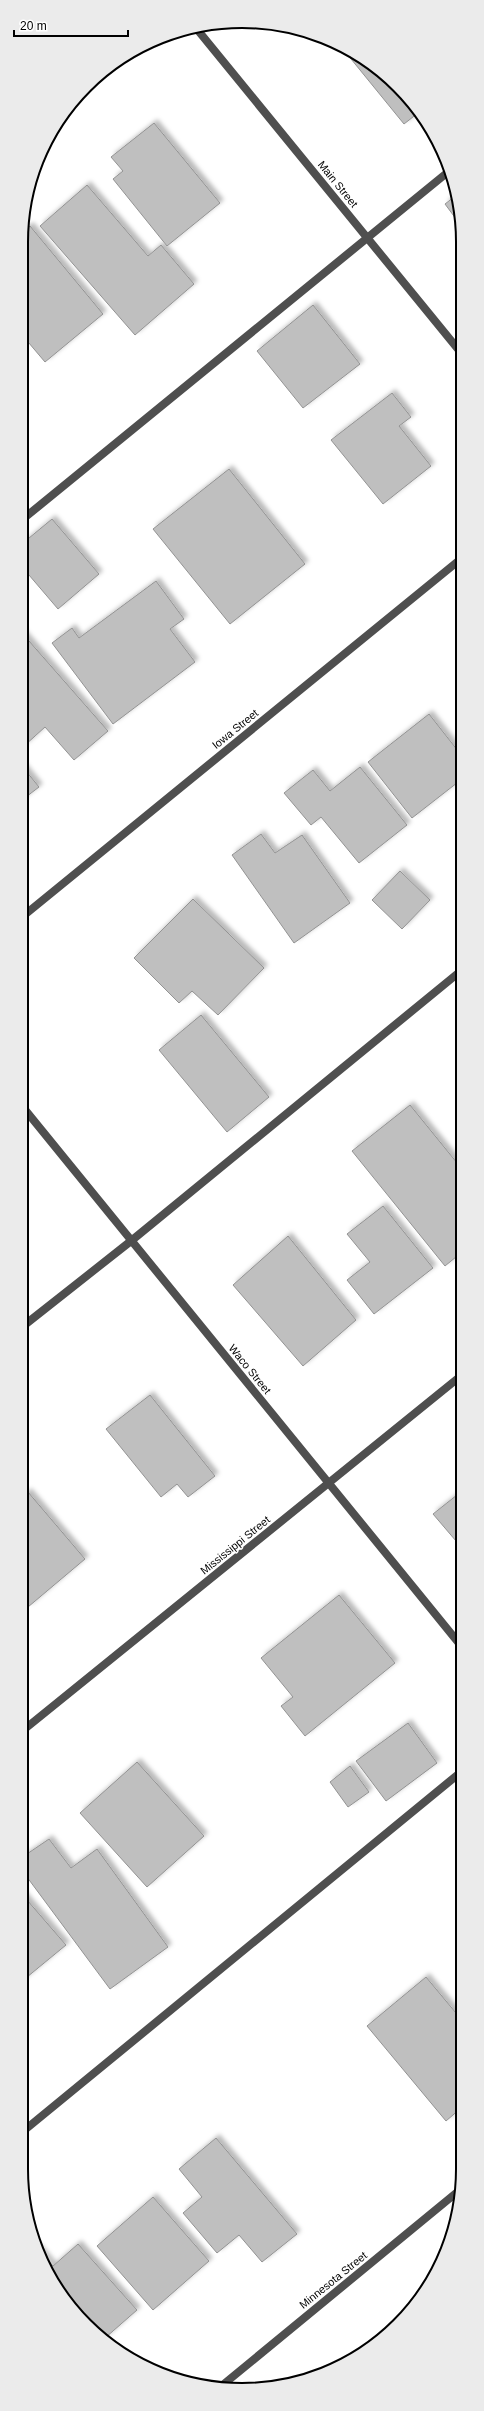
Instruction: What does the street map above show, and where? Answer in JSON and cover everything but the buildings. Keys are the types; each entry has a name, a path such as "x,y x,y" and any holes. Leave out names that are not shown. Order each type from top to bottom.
{"street":[{"name":"Main Street","path":"199,32 456,347"},
{"path":"28,515 445,174"},
{"name":"Iowa Street","path":"28,912 456,563"},
{"path":"28,1322 131,1241 456,975"},
{"name":"Waco Street","path":"28,1113 456,1640"},
{"name":"Mississippi Street","path":"28,1726 456,1380"},
{"path":"28,2127 456,1776"},
{"name":"Minnesota Street","path":"226,2383 454,2194"}]}
